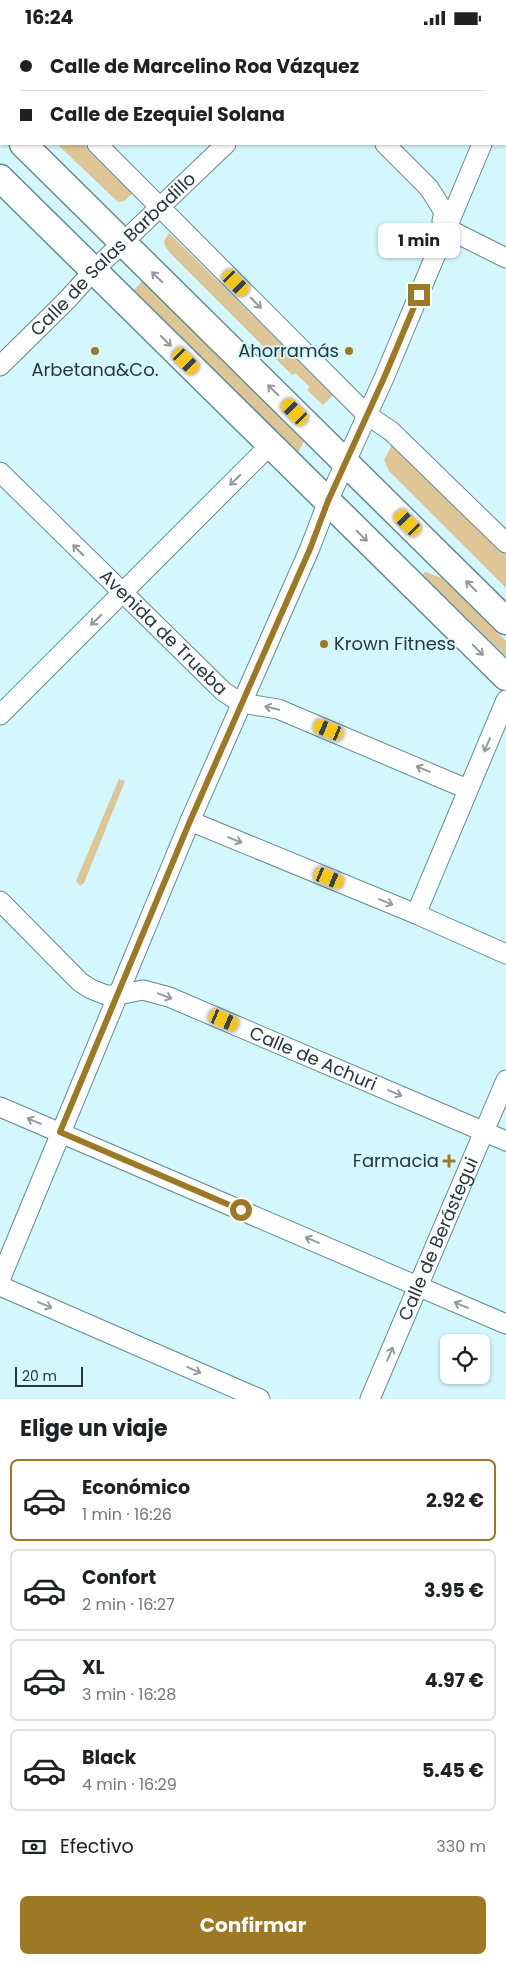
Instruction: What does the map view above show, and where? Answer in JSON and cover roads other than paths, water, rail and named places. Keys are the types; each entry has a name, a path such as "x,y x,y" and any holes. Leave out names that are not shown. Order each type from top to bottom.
{"street":[{"path":"24,145 506,621"},
{"path":"98,145 367,415 391,431 506,543"},
{"name":"Calle de Salas Barbadillo","path":"0,366 94,270 225,145"},
{"path":"386,145 429,188 444,212 442,221 446,228 506,258"},
{"path":"0,1280 190,821 310,549 345,461 384,378 482,145"},
{"path":"7,185 41,198 87,243 97,249 105,250 123,243"},
{"path":"7,185 506,677"},
{"path":"0,715 270,445"},
{"name":"Avenida de Trueba","path":"0,472 224,692 241,703 278,709 468,789"},
{"path":"328,501 350,491 360,495 420,555 444,559"},
{"path":"416,914 506,700"},
{"path":"190,821 416,914 506,954"},
{"path":"0,901 80,982 106,995 118,995"},
{"name":"Calle de Achuri","path":"118,995 143,990 169,997 506,1141"},
{"name":"Calle de Berástegui","path":"370,1399 506,1079"},
{"path":"0,1107 506,1323"},
{"path":"0,1286 260,1399"}],"place":[{"name":"Arbetana&Co.","path":"95,351"},
{"name":"Ahorramás","path":"349,351"},
{"name":"Krown Fitness","path":"324,644"},
{"name":"Farmacia","path":"449,1161"}]}
